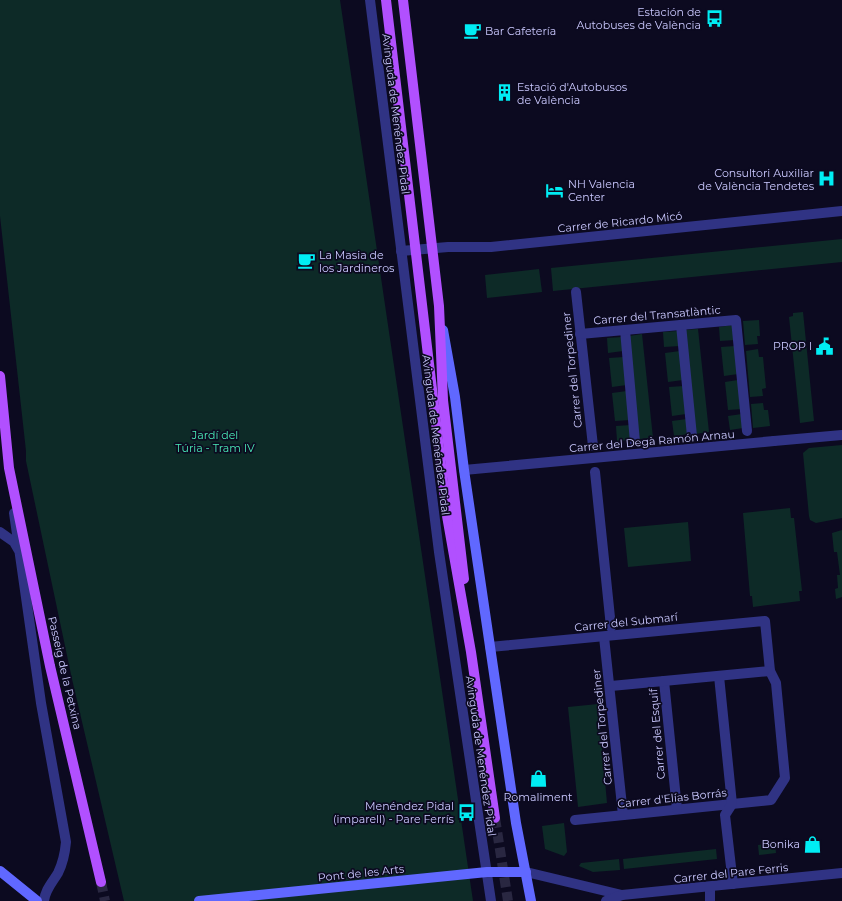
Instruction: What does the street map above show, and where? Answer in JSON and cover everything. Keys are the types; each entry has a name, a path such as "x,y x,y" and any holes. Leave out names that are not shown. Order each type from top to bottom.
{"main road":[{"name":"Avinguda de Menéndez Pidal","path":"386,0 447,516 471,652 495,818"},
{"name":"Avinguda de Menéndez Pidal","path":"403,0 439,306 455,397 464,470 517,831 531,901"},
{"name":"Avinguda de Menéndez Pidal","path":"439,306 444,400 458,514 471,652"},
{"name":"Passeig de la Petxina","path":"0,376 9,468 50,666 101,882"},
{"path":"0,871 37,901"},
{"name":"Pont de les Arts","path":"199,901 487,872 526,872"}],"street":[{"name":"Avinguda de Menéndez Pidal","path":"370,0 439,552 491,901"},
{"name":"Carrer de Ricardo Micó","path":"401,252 432,249 491,247 842,211"},
{"name":"Carrer del Torpediner","path":"576,292 593,446"},
{"name":"Carrer del Transatlàntic","path":"580,334 736,320 747,431"},
{"path":"681,325 692,436"},
{"path":"624,330 636,442"},
{"name":"Carrer del Degà Ramón Arnau","path":"464,470 842,435"},
{"name":"Passeig de la Petxina","path":"9,468 41,703 66,842 62,864 45,893 44,901"},
{"path":"595,472 611,627"},
{"path":"0,532 14,542 19,550"},
{"name":"Carrer del Submarí","path":"490,648 765,621 770,671"},
{"name":"Carrer del Torpediner","path":"604,636 608,679 611,686 623,815"},
{"path":"611,686 770,671"},
{"name":"Carrer d'Elías Borrás","path":"575,820 771,800 784,778 776,683 770,671"},
{"path":"719,676 732,804 726,815 733,884"},
{"name":"Carrer del Esquif","path":"664,681 677,810"},
{"name":"Carrer del Pare Ferris","path":"526,872 622,895"},
{"name":"Carrer del Pare Ferris","path":"606,901 622,895 842,873"},
{"path":"710,887 710,901"}],"green space":[{"name":"Jardí del Túria - Tram IV","path":"0,0 340,0 473,901 124,901 72,679 26,461 0,216"},
{"path":"842,239 842,262 553,291 551,268"},
{"path":"539,269 542,292 487,298 485,275"},
{"path":"803,312 814,421 800,423 789,317 793,316 793,313"},
{"path":"759,320 760,336 757,336 758,344 745,345 743,321"},
{"path":"733,325 735,340 720,341 719,327"},
{"path":"698,329 709,432 695,434 685,330"},
{"path":"678,331 680,346 664,347 663,332"},
{"path":"642,334 653,438 639,439 629,336"},
{"path":"622,337 623,351 608,353 607,338"},
{"path":"735,346 738,374 724,376 721,347"},
{"path":"758,349 759,357 763,357 766,388 762,389 763,396 750,397 746,351"},
{"path":"680,351 683,380 668,382 665,353"},
{"path":"624,357 627,385 612,387 609,358"},
{"path":"738,380 742,409 728,410 725,382"},
{"path":"684,386 686,414 672,416 669,387"},
{"path":"627,391 630,420 615,421 612,393"},
{"path":"763,403 764,410 768,410 770,426 753,428 751,404"},
{"path":"742,414 743,428 730,430 728,416"},
{"path":"687,419 689,434 674,436 672,421"},
{"path":"631,425 632,440 617,441 616,426"},
{"path":"842,445 842,518 816,523 810,520 809,516 803,453 809,448"},
{"path":"790,508 791,518 794,518 802,591 799,591 800,601 753,607 752,596 750,596 743,513"},
{"path":"688,522 691,561 628,567 624,528"},
{"path":"842,530 842,597 836,599 835,589 838,588 837,575 840,575 837,552 834,552 832,533"},
{"path":"598,704 607,803 578,807 568,707"},
{"path":"564,823 567,852 564,856 545,849 542,826"},
{"path":"775,843 776,853 759,855 758,845"},
{"path":"716,849 717,859 624,869 623,859"},
{"path":"619,859 620,870 593,872 579,866 581,863"}],"tunnel":[{"path":"495,818 508,901"},
{"path":"101,882 105,901"}],"place":[{"name":"Estación de Autobuses de València","path":"714,18"},
{"name":"Bar Cafetería","path":"472,31"},
{"name":"Estació d'Autobusos de València","path":"504,93"},
{"name":"Consultori Auxiliar de València Tendetes","path":"827,179"},
{"name":"NH Valencia Center","path":"555,190"},
{"name":"La Masia de los Jardineros","path":"306,261"},
{"name":"PROP I","path":"825,346"},
{"name":"Romaliment","path":"538,779"},
{"name":"Menéndez Pidal (imparell) - Pare Ferrís","path":"467,812"},
{"name":"Bonika","path":"813,844"}]}
